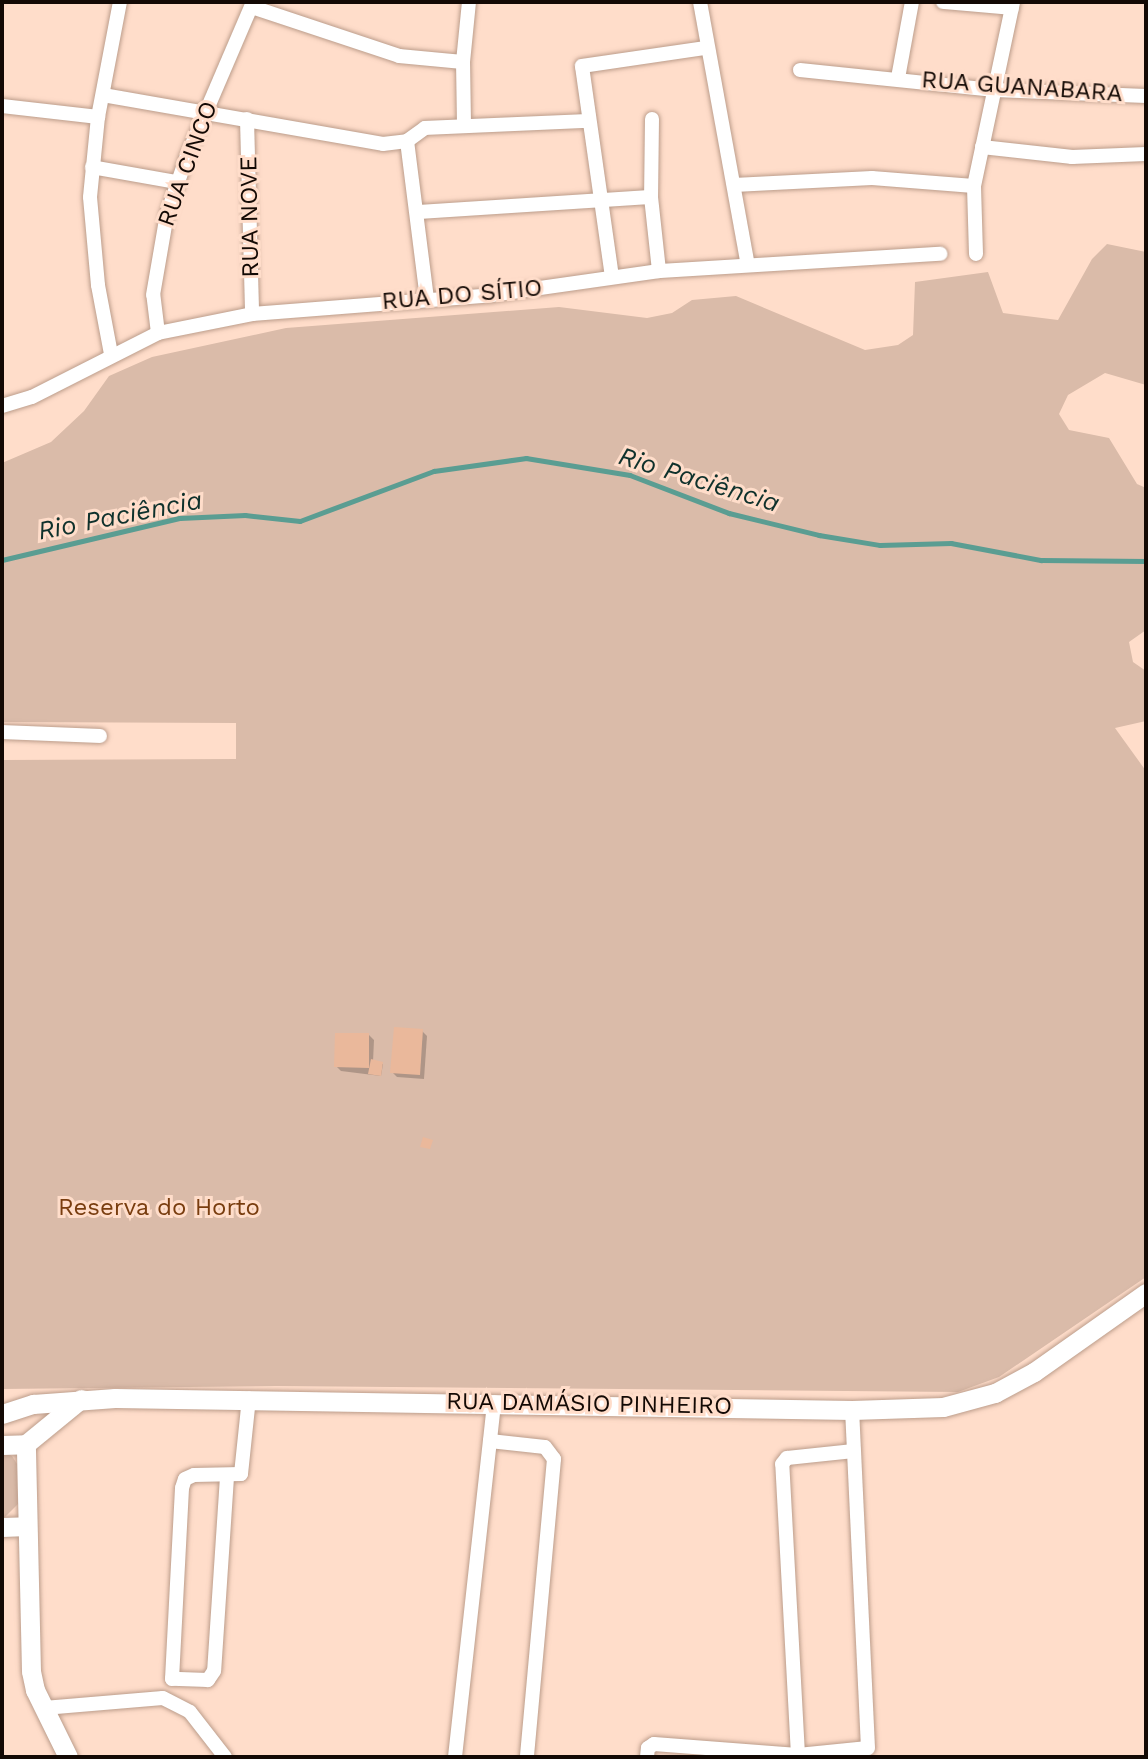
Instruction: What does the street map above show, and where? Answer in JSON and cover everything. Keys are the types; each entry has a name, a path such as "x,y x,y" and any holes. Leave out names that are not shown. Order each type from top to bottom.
{"street":[{"path":"111,354 96,264 92,167 98,117 120,2"},
{"path":"464,124 463,62 470,2"},
{"path":"700,2 706,48 748,265"},
{"name":"RUA GUANABARA","path":"898,78 912,2"},
{"path":"943,2 1012,5 974,186 976,254"},
{"path":"252,4 400,56 463,62"},
{"name":"RUA CINCO","path":"158,333 153,295 157,254 177,182 252,4"},
{"path":"612,277 598,202 583,66 594,61 706,48"},
{"name":"RUA GUANABARA","path":"800,70 995,90 1146,96"},
{"path":"103,94 383,144 407,141 425,128 464,124 587,121"},
{"path":"2,106 98,117"},
{"name":"RUA NOVE","path":"247,119 252,314"},
{"path":"652,119 651,197 659,271"},
{"path":"407,141 427,299"},
{"path":"982,147 1072,157 1146,154"},
{"path":"92,167 177,182"},
{"path":"734,185 872,178 974,186"},
{"path":"418,212 651,197"},
{"name":"RUA DO SÍTIO","path":"2,406 32,397 111,354 158,333 252,314 491,295 659,271 940,254"},
{"path":"2,732 100,736"},
{"name":"RUA DAMÁSIO PINHEIRO","path":"2,1414 33,1404 82,1399 249,1398 852,1410 943,1407 995,1394 1034,1372 1146,1293"},
{"path":"227,1477 214,1671 208,1680 172,1679 182,1488 185,1479 194,1475 227,1477 241,1474 249,1398"},
{"path":"2,1445 26,1444 82,1399"},
{"path":"455,1757 494,1402"},
{"path":"647,1757 648,1748 654,1744 798,1755 865,1749 870,1744 852,1410"},
{"path":"490,1441 545,1447 554,1460 527,1757"},
{"path":"26,1444 29,1644 36,1690 68,1757"},
{"path":"798,1755 782,1464 787,1458 854,1451"},
{"path":"2,1527 27,1526"},
{"path":"44,1708 163,1698 190,1712 225,1757"}],"green space":[{"name":"Reserva do Horto","path":"1107,244 1146,252 1146,385 1105,373 1068,395 1059,414 1069,430 1109,438 1137,484 1146,488 1146,630 1129,642 1133,662 1146,671 1146,721 1115,728 1146,771 1146,1277 999,1377 958,1392 277,1386 2,1389 2,760 236,759 236,723 2,722 2,463 51,442 84,411 109,376 152,357 286,328 559,307 647,318 672,313 692,300 736,296 865,350 898,345 913,335 915,282 988,272 1003,313 1058,320 1092,259"},
{"path":"2,1452 12,1456 17,1464 18,1504 2,1520"}],"building":[{"path":"394,1027 423,1029 420,1075 390,1073"},
{"path":"335,1033 369,1033 369,1068 334,1067"},
{"path":"371,1059 383,1062 381,1076 368,1074"},
{"path":"423,1137 433,1140 430,1149 420,1147"}],"waterway":[{"name":"Rio Paciência","path":"2,560 180,518 245,515 300,521 434,471 526,458 630,475 729,513 819,535 880,545 951,543 1041,560 1146,561"}]}
